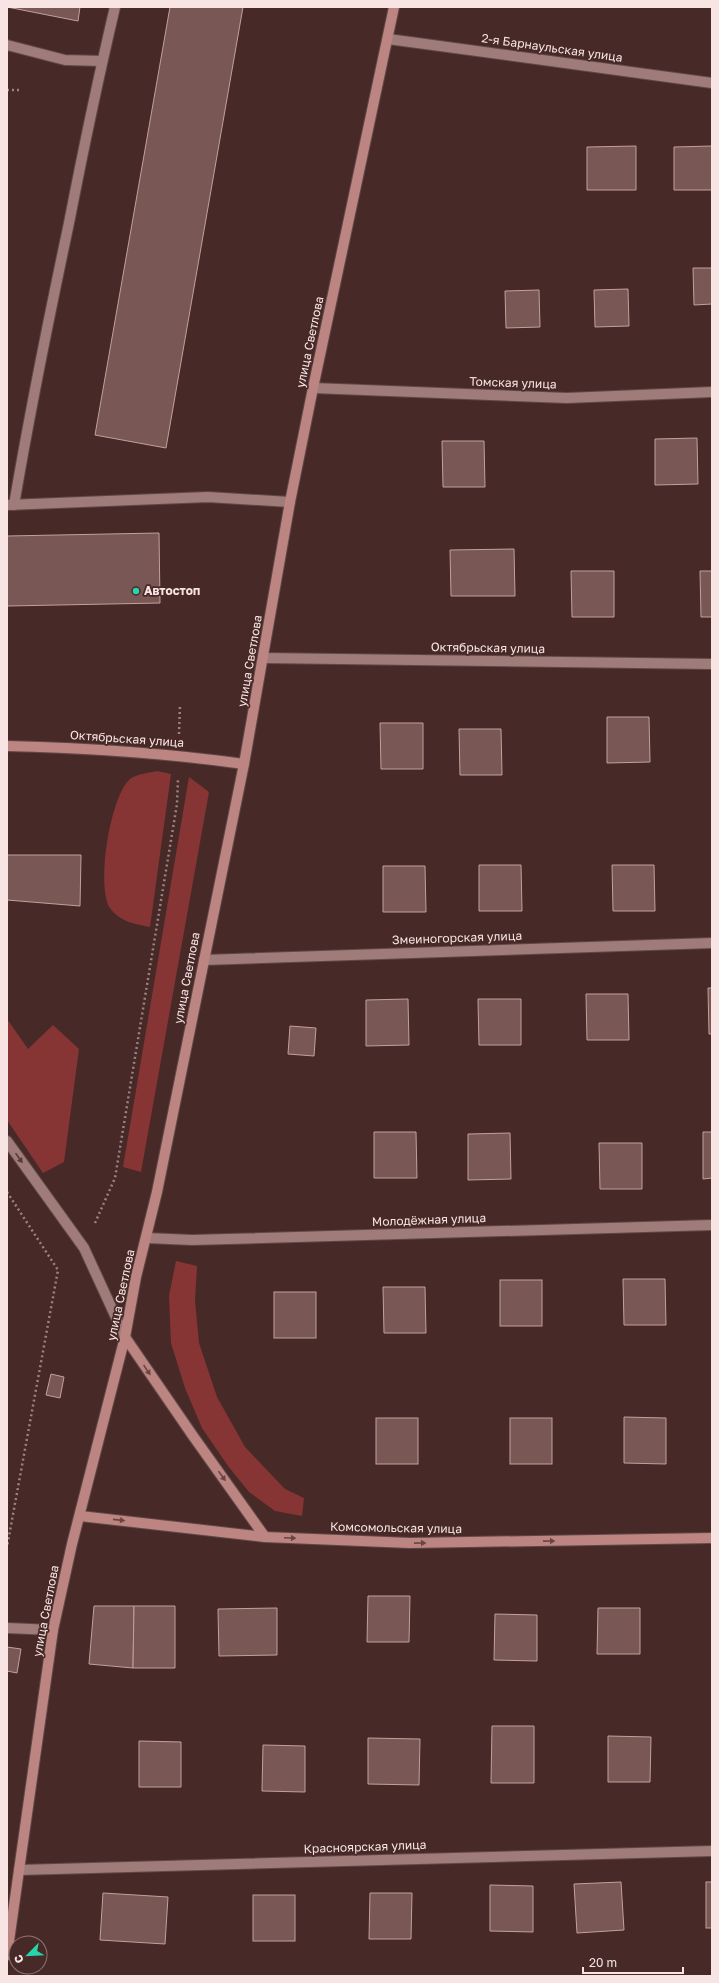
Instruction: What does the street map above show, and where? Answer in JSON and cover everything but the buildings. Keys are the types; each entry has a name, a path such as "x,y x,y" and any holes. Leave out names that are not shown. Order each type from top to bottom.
{"main road":[{"name":"улица Светлова","path":"7,1955 53,1630 125,1337 136,1277 147,1238 244,764 264,658 290,502 394,7"},
{"name":"Октябрьская улица","path":"7,746 107,750 179,755 244,764"},
{"path":"125,1337 265,1537"},
{"name":"Комсомольская улица","path":"80,1516 265,1537 410,1543 712,1538"}],"street":[{"path":"115,7 102,61 11,505 208,498 290,502"},
{"name":"2-я Барнаульская улица","path":"388,39 712,83"},
{"path":"7,45 65,60 102,61"},
{"name":"Томская улица","path":"313,388 567,398 712,392"},
{"name":"Октябрьская улица","path":"264,658 712,664"},
{"name":"Змеиногорская улица","path":"204,960 712,943"},
{"path":"7,1141 84,1248 125,1337"},
{"name":"Молодёжная улица","path":"147,1238 192,1240 712,1225"},
{"path":"7,1628 53,1630"},
{"name":"Красноярская улица","path":"19,1870 712,1851"}],"path":[{"path":"7,90 22,90"},
{"path":"84,1248 115,1178 177,804 180,705"},
{"path":"7,1192 58,1270 7,1547"}],"shaded area":[{"path":"157,771 171,774 150,927 133,923 114,913 110,908 106,897 104,881 107,842 111,822 116,804 123,789 133,777"},
{"path":"189,777 209,792 141,1172 123,1167"},
{"path":"7,1019 28,1049 53,1025 79,1049 64,1162 43,1173 7,1120"},
{"path":"176,1261 197,1266 195,1301 199,1343 217,1397 245,1447 285,1489 304,1498 302,1516 275,1511 249,1492 228,1466 202,1428 185,1388 171,1343 169,1296"}],"place":[{"name":"Автостоп","path":"136,591"}]}
